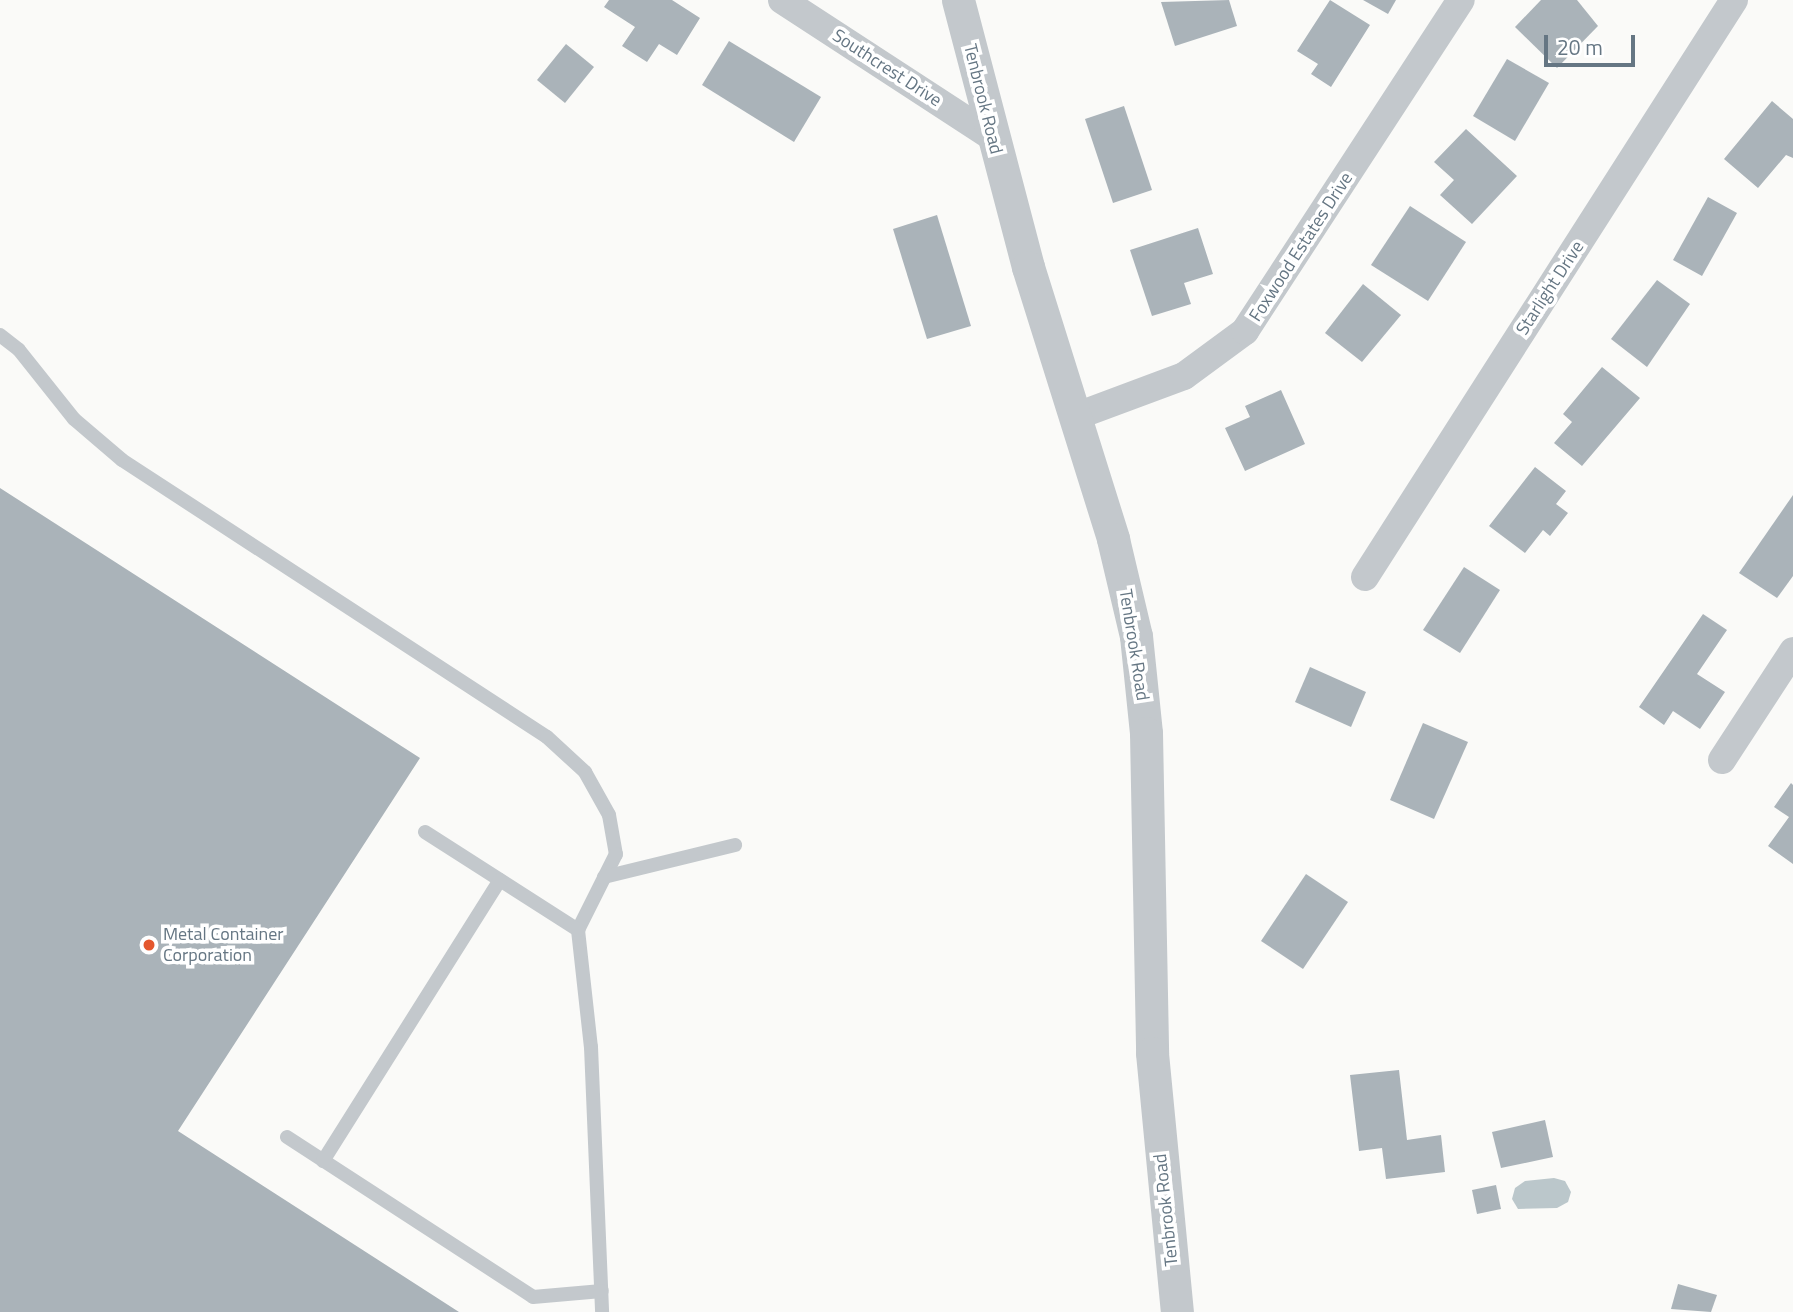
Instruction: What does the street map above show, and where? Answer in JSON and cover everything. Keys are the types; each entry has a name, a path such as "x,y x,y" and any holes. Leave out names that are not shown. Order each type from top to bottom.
{"street":[{"name":"Southcrest Drive","path":"782,0 992,137"},
{"name":"Tenbrook Road","path":"958,0 992,137 1122,574 1141,669 1150,1028 1177,1312"},
{"name":"Foxwood Estates Drive","path":"1074,417 1184,376 1215,358 1245,331 1461,0"},
{"name":"Starlight Drive","path":"1365,576 1734,0"},
{"path":"1722,760 1793,651"}],"lane":[{"path":"0,335 19,350 74,419 122,460 547,737 585,772 609,815 615,854 578,930 591,1047 602,1312"},
{"path":"425,832 578,930"},
{"path":"604,877 735,845"},
{"path":"323,1161 500,880"},
{"path":"287,1137 533,1305 601,1291"}],"shaded area":[{"path":"1554,1178 1565,1181 1571,1192 1568,1202 1557,1208 1518,1209 1512,1199 1515,1188 1525,1181"}],"building":[{"path":"609,0 672,0 700,18 677,55 659,44 647,62 622,46 635,27 604,7"},
{"path":"1229,0 1237,26 1175,46 1161,2"},
{"path":"1330,0 1370,25 1331,87 1311,74 1318,64 1297,51"},
{"path":"1363,0 1396,0 1388,14"},
{"path":"1541,0 1577,0 1598,26 1557,68 1515,27"},
{"path":"729,41 821,97 794,142 702,85"},
{"path":"566,44 594,67 565,103 537,80"},
{"path":"1507,59 1549,83 1515,141 1473,116"},
{"path":"1772,101 1793,119 1793,158 1786,155 1758,188 1724,159"},
{"path":"1124,106 1152,190 1113,203 1085,119"},
{"path":"1466,129 1517,176 1472,224 1440,195 1454,180 1434,162"},
{"path":"1708,197 1737,213 1702,276 1673,260"},
{"path":"1410,206 1466,242 1428,301 1371,265"},
{"path":"937,215 971,326 927,339 893,229"},
{"path":"1198,228 1213,274 1184,283 1191,304 1152,316 1130,250"},
{"path":"1657,280 1690,304 1647,367 1611,339"},
{"path":"1363,284 1401,315 1362,362 1325,333"},
{"path":"1602,367 1640,398 1582,466 1554,443 1572,422 1563,414"},
{"path":"1281,390 1305,444 1245,471 1225,428 1250,417 1245,406"},
{"path":"1535,467 1566,491 1556,504 1568,513 1550,536 1543,530 1525,553 1489,526"},
{"name":"Metal Container Corporation","path":"0,488 420,758 178,1131 459,1312 0,1312"},
{"path":"1793,495 1793,576 1777,598 1739,573"},
{"path":"1464,567 1500,590 1460,653 1423,630"},
{"path":"1703,614 1727,630 1697,674 1725,692 1700,729 1673,711 1664,725 1639,707"},
{"path":"1310,667 1366,692 1351,727 1295,702"},
{"path":"1423,723 1468,742 1434,819 1390,800"},
{"path":"1791,783 1793,864 1768,846 1789,817 1774,807"},
{"path":"1306,874 1348,902 1303,969 1261,941"},
{"path":"1399,1070 1407,1140 1441,1135 1445,1172 1386,1179 1382,1148 1359,1151 1350,1075"},
{"path":"1545,1120 1553,1157 1501,1168 1492,1132"},
{"path":"1496,1185 1501,1209 1477,1214 1472,1190"},
{"path":"1678,1284 1717,1295 1711,1312 1671,1309"}],"place":[{"name":"Metal Container Corporation","path":"149,945"}]}
